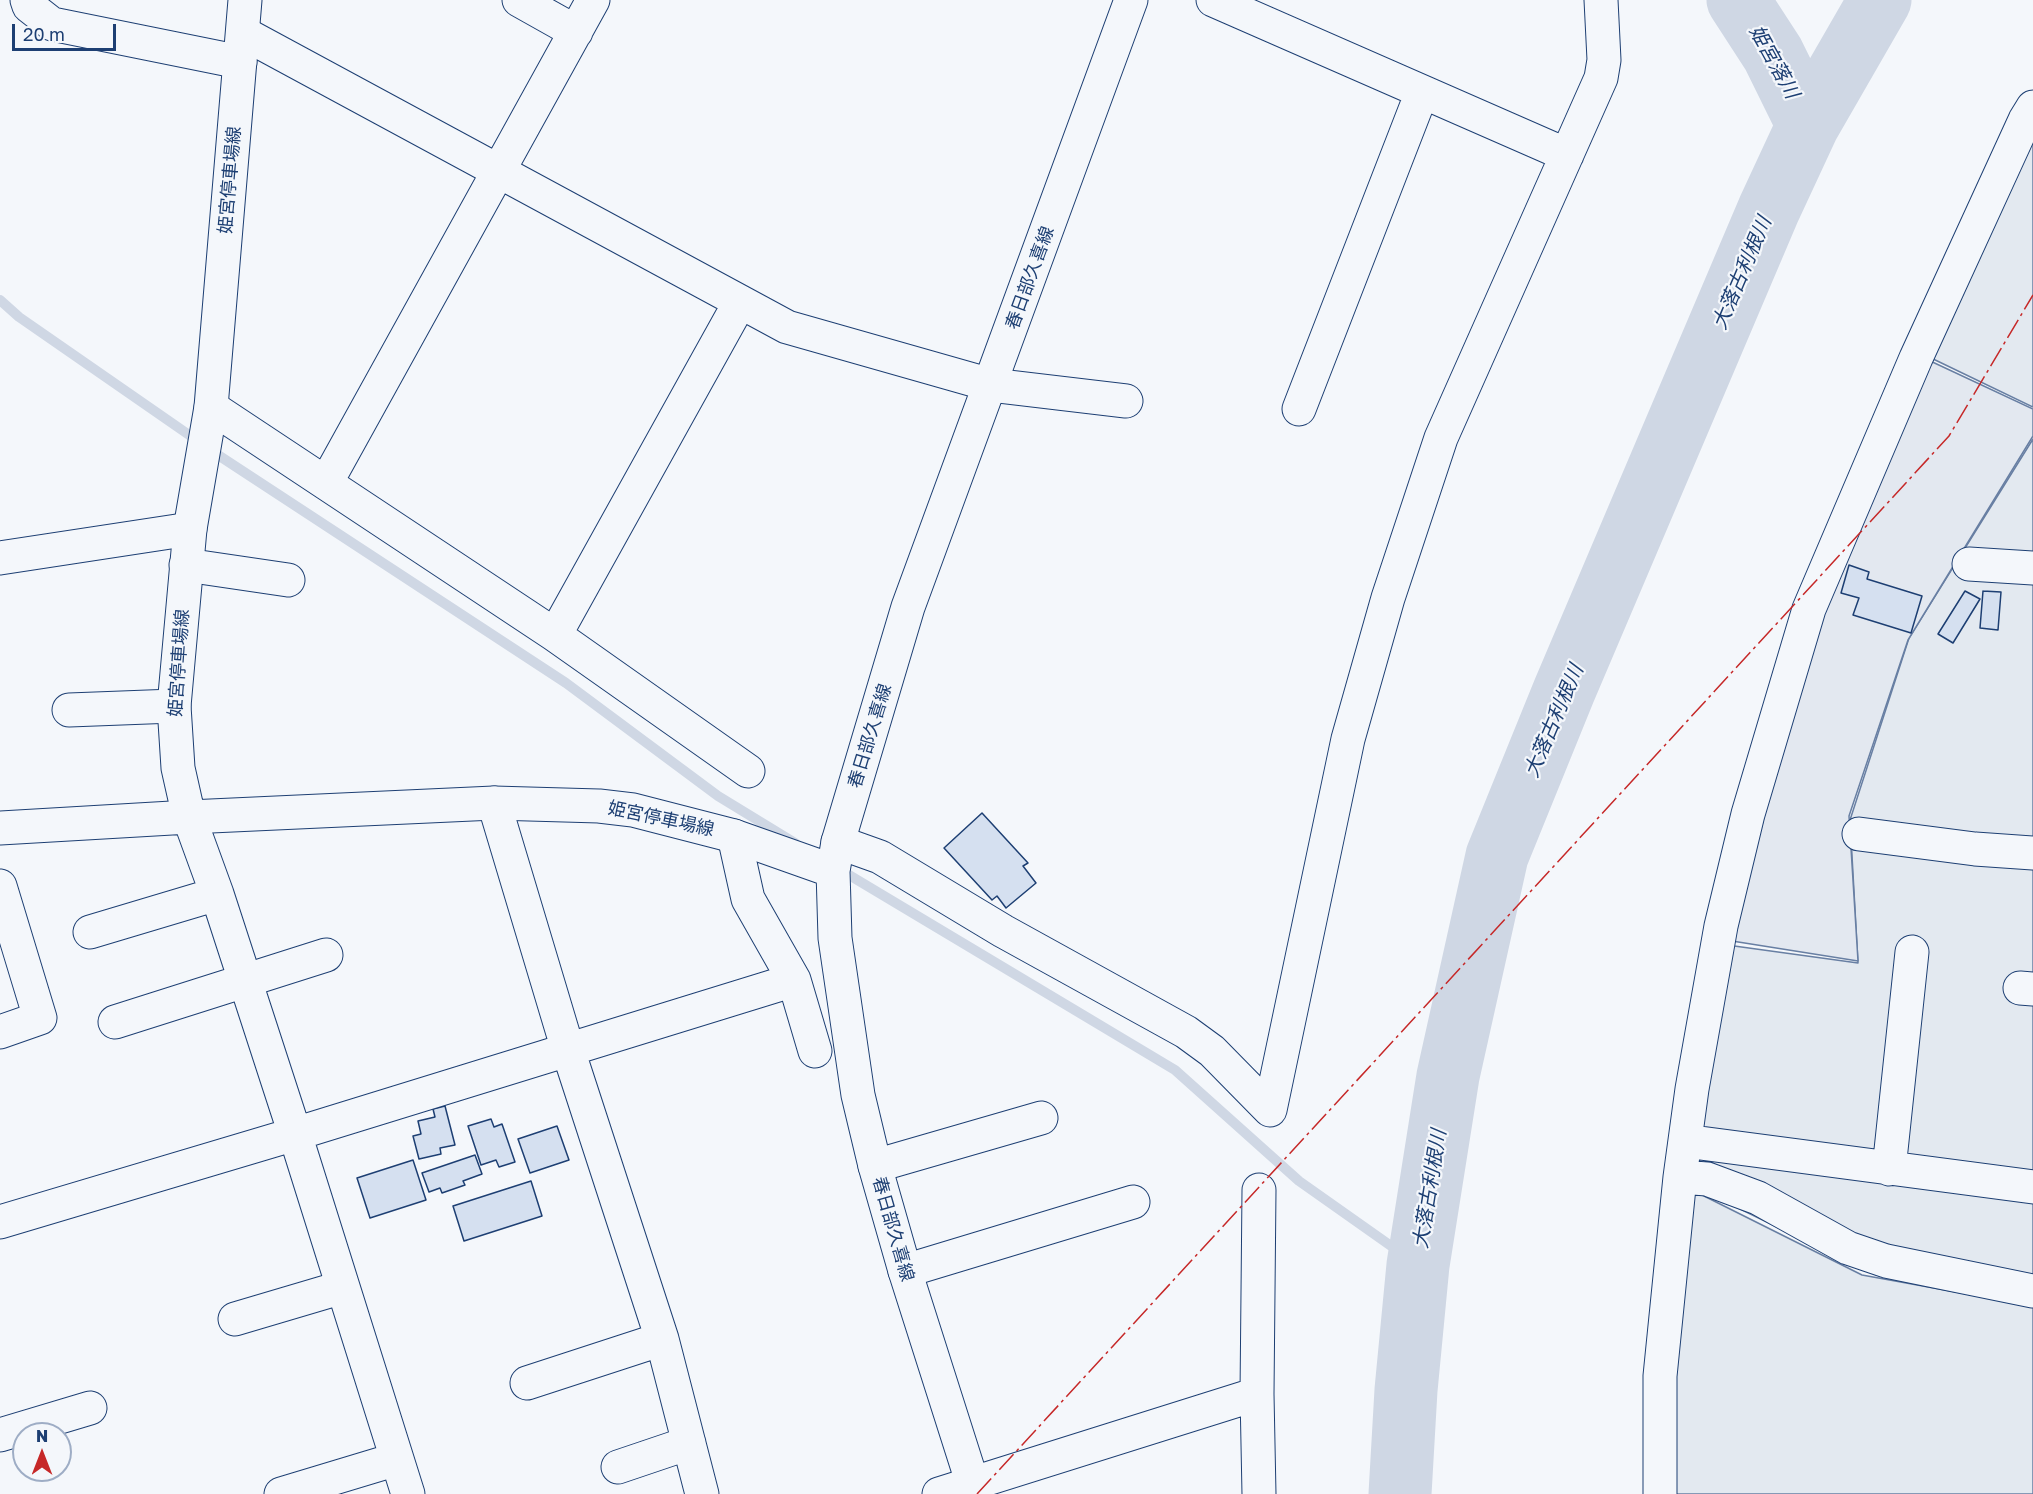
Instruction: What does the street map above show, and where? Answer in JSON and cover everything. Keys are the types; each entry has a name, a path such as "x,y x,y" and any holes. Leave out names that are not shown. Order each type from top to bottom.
{"street":[{"path":"27,0 29,6 52,24 241,47 499,172 787,327 991,385 1126,401"},
{"name":"姫宮停車場線","path":"246,0 211,407 190,528 174,706 178,768 189,817 494,803 572,805 633,810 734,836 836,857 880,857 1003,931 1186,1032 1212,1051 1270,1110 1348,739 1388,598 1441,438 1567,154"},
{"path":"519,0 576,32"},
{"path":"326,483 593,0"},
{"name":"春日部久喜線","path":"975,1489 905,1271 875,1166 858,1095 835,938 836,857 908,607 1131,0"},
{"path":"1213,0 1567,154 1601,78 1604,60 1601,0"},
{"path":"1299,409 1422,92"},
{"path":"1660,1494 1660,1376 1684,1141 1721,926 1748,814 1809,609 1916,358 2033,107"},
{"path":"555,635 740,302"},
{"path":"211,407 555,635 748,771"},
{"path":"0,558 190,528"},
{"path":"1969,564 2033,568"},
{"path":"186,565 288,580"},
{"path":"69,710 174,706"},
{"path":"494,803 568,1050 662,1339 702,1494"},
{"path":"0,828 189,817 217,894 295,1134 408,1494"},
{"path":"1860,834 2033,854"},
{"path":"734,836 748,899 794,980 815,1051"},
{"path":"0,886 40,1018 0,1032"},
{"path":"90,933 217,894"},
{"path":"1889,1168 1912,951"},
{"path":"116,1022 326,955"},
{"path":"0,1222 295,1134 794,980"},
{"path":"875,1166 1041,1118"},
{"path":"1684,1141 2033,1187"},
{"path":"1680,1177 1707,1179 1758,1198 1848,1248 1886,1262 2033,1291"},
{"path":"1259,1190 1257,1394 1259,1494"},
{"path":"905,1271 1133,1202"},
{"path":"235,1319 343,1287"},
{"path":"527,1383 662,1339"},
{"path":"939,1494 975,1489 1257,1394"},
{"path":"0,1435 90,1408"},
{"path":"618,1467 689,1443"},
{"path":"281,1494 397,1459"}],"shaded area":[{"path":"2033,139 2033,407 1929,357"},
{"path":"1926,359 2033,409 2033,436 1908,640 1849,816 1858,961 1732,941 1817,612"},
{"path":"2033,439 2033,1302 1867,1271 1691,1185 1727,945 1858,963 1850,820 1909,638"},
{"path":"1690,1189 1862,1275 2033,1306 2033,1494 1673,1494 1672,1358"}],"building":[{"path":"1849,565 1869,572 1867,579 1922,596 1911,633 1853,615 1859,598 1841,593"},
{"path":"1965,591 1980,599 1953,643 1938,634"},
{"path":"1983,591 2001,592 1998,630 1980,628"},
{"path":"982,813 1028,863 1023,866 1036,883 1006,908 997,896 992,900 944,848"},
{"path":"445,1106 455,1145 440,1148 441,1154 419,1159 413,1136 421,1134 418,1121 435,1117 433,1109"},
{"path":"491,1119 494,1127 502,1124 515,1162 499,1167 496,1160 481,1165 468,1126"},
{"path":"557,1126 569,1160 530,1173 518,1139"},
{"path":"475,1155 482,1174 463,1181 465,1185 442,1193 440,1188 429,1192 422,1173"},
{"path":"413,1160 426,1200 370,1218 357,1178"},
{"path":"531,1181 542,1216 464,1241 453,1206"}],"waterway":[{"name":"姫宮落川","path":"1738,0 1773,54 1808,125"},
{"name":"大落古利根川","path":"1400,1494 1406,1390 1418,1265 1448,1076 1497,856 1564,691 1769,209 1808,125 1880,0"},
{"path":"0,300 19,317 218,455 566,683 718,796 795,843"},
{"path":"839,869 1175,1070 1299,1181 1418,1265"}],"power":[{"path":"977,1494 1949,436 2033,295"}]}
